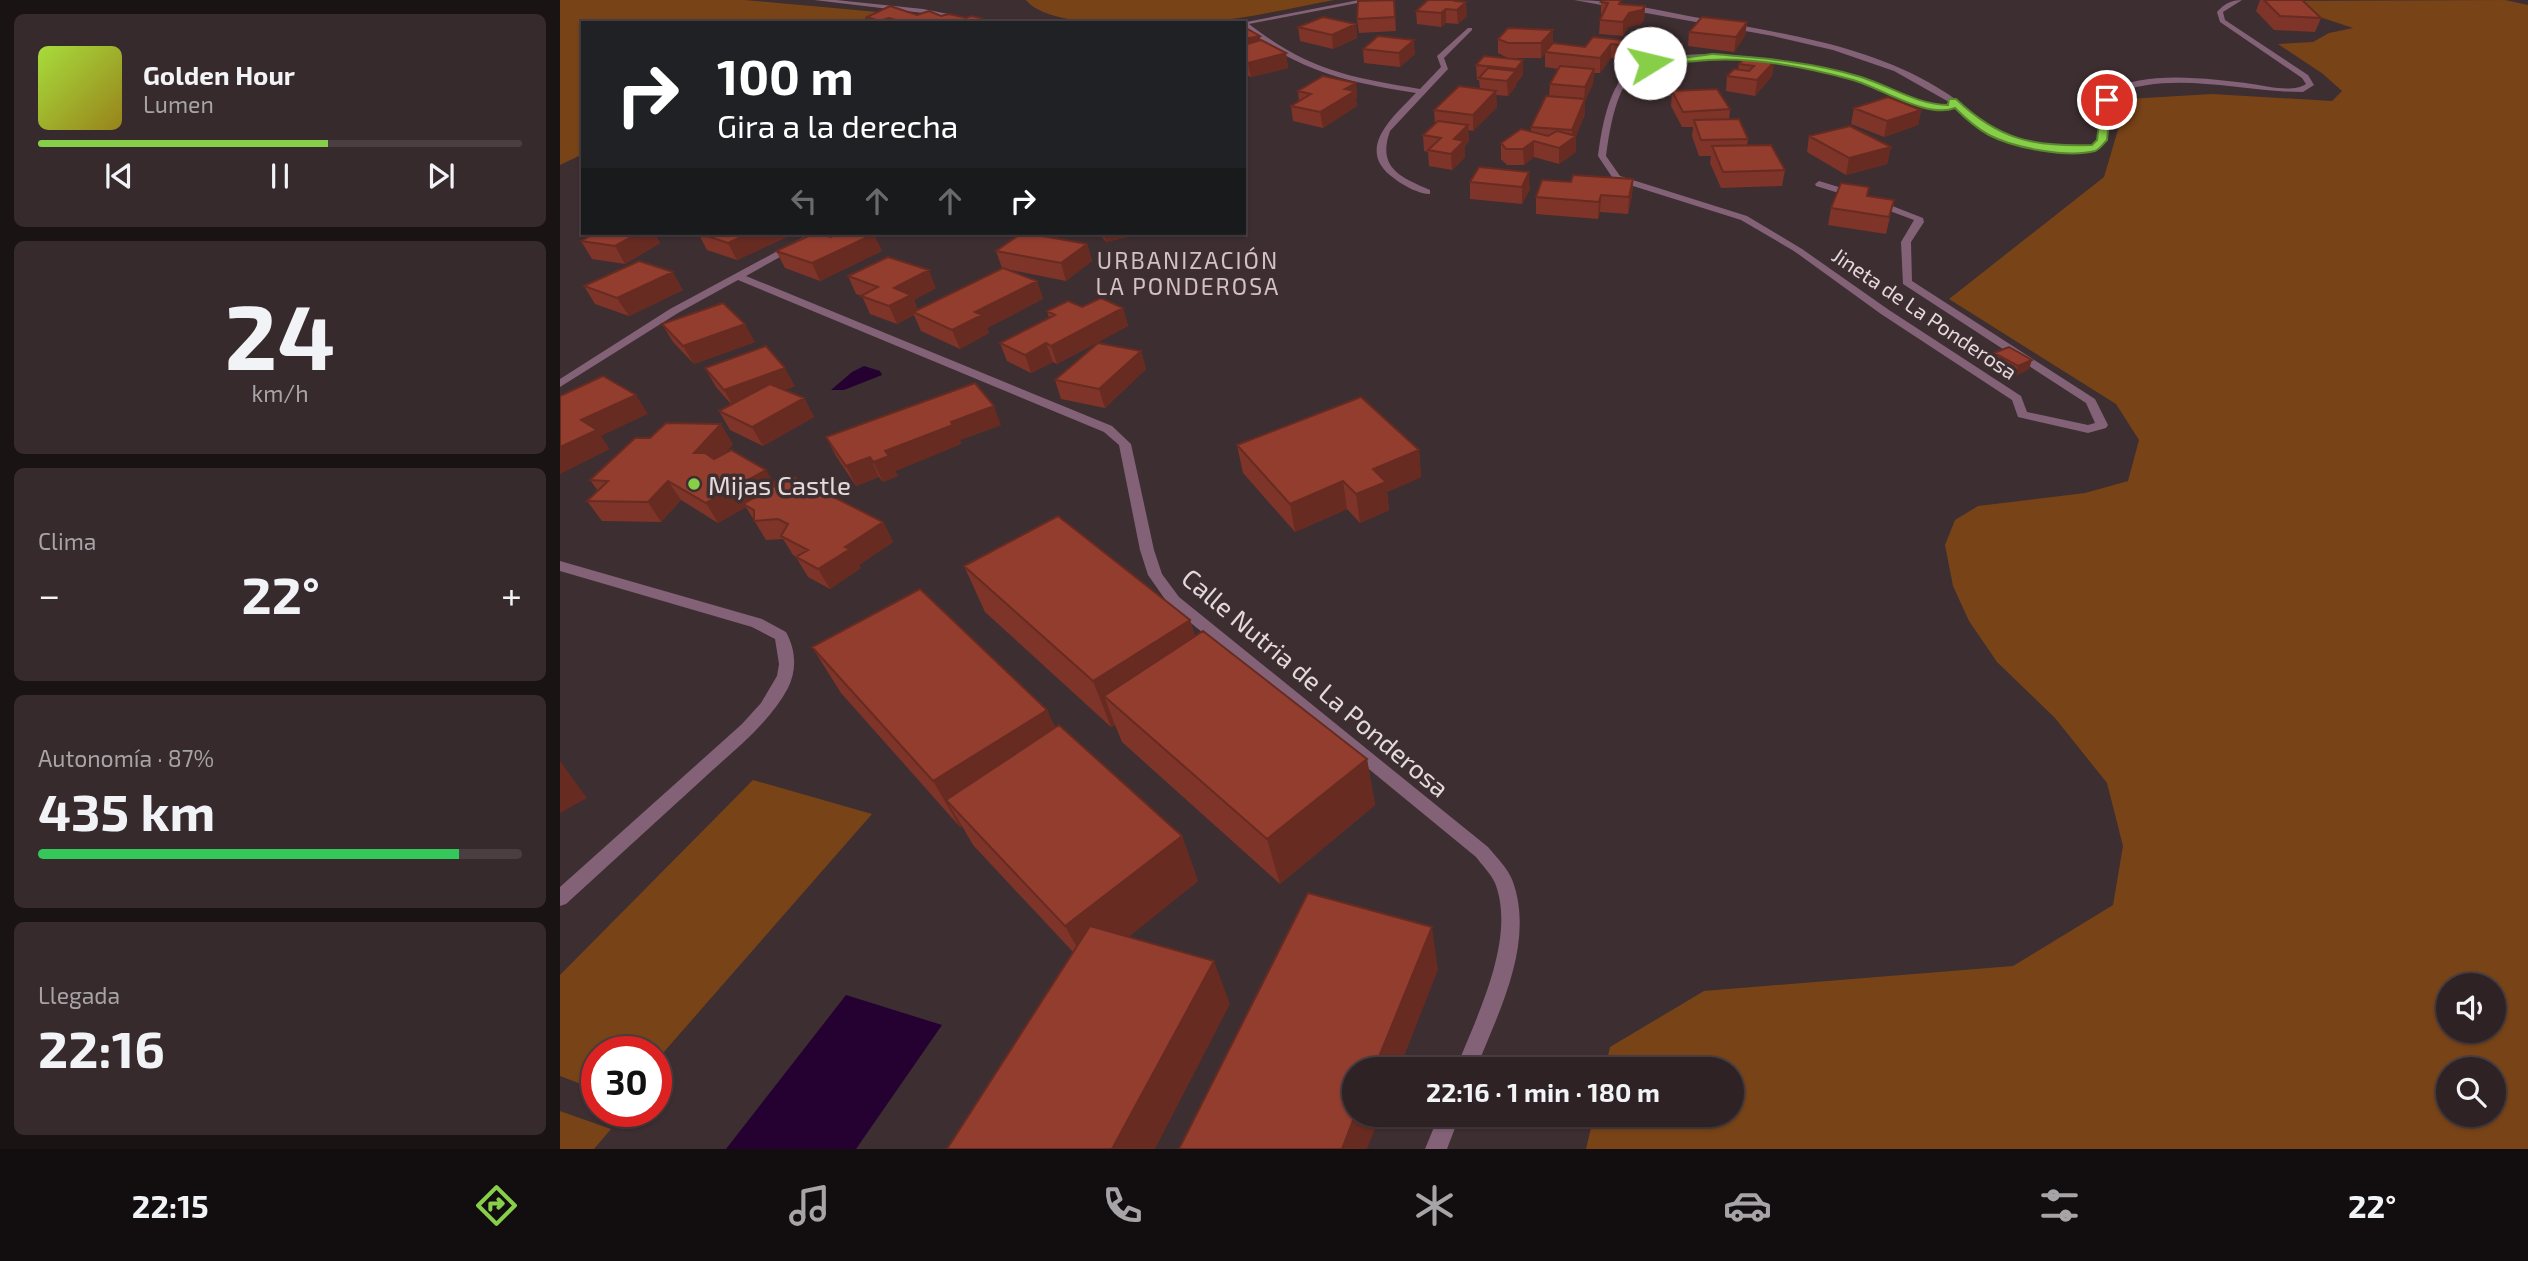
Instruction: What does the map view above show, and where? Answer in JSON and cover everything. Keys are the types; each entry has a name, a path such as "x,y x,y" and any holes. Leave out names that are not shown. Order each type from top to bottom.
{"street":[{"path":"817,0 908,9 978,21"},
{"path":"1246,23 1370,0"},
{"path":"1577,0 1743,28 1842,49 1890,65 1952,101 1974,122 1994,134 2042,148 2072,150 2095,148 2102,140 2107,100 2110,93 2120,87 2167,82 2303,90 2310,85 2305,77 2222,21 2220,12 2239,0"},
{"path":"890,18 908,9"},
{"path":"1246,24 1284,53 1310,66 1356,80 1421,92"},
{"path":"1427,192 1404,183 1389,172 1382,158 1380,143 1386,130 1445,67 1440,58 1469,29"},
{"name":"Jineta de La Ponderosa","path":"1819,184 1918,218 1919,222 1906,242 1907,282 2091,401 2102,425 2088,429 2022,414 2017,398 1885,312 1799,251 1744,218 1618,178 1602,156 1622,81 1634,70 1660,62 1712,57 1799,65 1860,79 1932,107 1950,107 1954,105 1952,101"},
{"path":"560,384 674,311 814,235"},
{"name":"Calle Nutria de La Ponderosa","path":"739,276 1108,429 1125,443 1147,550 1155,575 1174,601 1482,852 1503,881 1511,923 1501,977 1471,1057"},
{"path":"560,566 757,623 781,636 788,652 786,679 770,704 748,728 560,898"},
{"path":"1436,1149 1444,1127"}],"shaded area":[{"path":"560,0 744,0 878,12 861,21 581,21 581,155 560,165"},
{"path":"1026,0 1334,0 1219,21 1082,21 1038,10"},
{"path":"2505,0 2528,5 2528,1149 1586,1149 1591,1127 1744,1127 1744,1057 1608,1057 1610,1047 1704,991 2013,966 2113,905 2123,846 2107,783 2055,718 1997,662 1969,621 1953,586 1945,545 1955,520 1978,506 2085,493 2128,481 2139,440 2116,404 1949,299 2104,177 2127,99 2212,94 2332,101 2342,91 2323,74 2278,44 2313,42 2329,33 2353,28 2272,1"},
{"path":"864,366 880,371 882,375 844,390 831,390 852,372"},
{"path":"753,780 872,814 672,1043 672,1036 581,1036 581,1084 560,1076 560,975"},
{"path":"846,995 942,1025 856,1149 726,1149"},
{"path":"560,1111 581,1118 581,1127 611,1129 594,1149 560,1149"}],"building":[{"path":"1394,0 1395,17 1357,19 1358,1"},
{"path":"1428,0 1466,2 1457,10 1446,9 1441,13 1416,11"},
{"path":"1621,0 1619,4 1645,6 1642,10 1629,13 1623,22 1600,20 1608,3 1601,2"},
{"path":"2264,0 2302,0 2321,18 2280,16"},
{"path":"890,6 917,15 929,11 941,16 949,14 981,18 973,21 899,21 889,18 879,21 867,17"},
{"path":"1323,17 1356,24 1332,35 1298,27"},
{"path":"1702,17 1747,22 1736,37 1689,32"},
{"path":"1246,28 1260,36 1246,39"},
{"path":"1508,28 1553,30 1541,43 1508,43 1498,39"},
{"path":"1378,36 1414,40 1399,53 1363,49"},
{"path":"1593,37 1623,40 1619,45 1611,44 1600,58 1545,52 1553,43 1585,47"},
{"path":"1261,40 1286,53 1248,63 1246,44"},
{"path":"1484,56 1523,60 1516,69 1476,65"},
{"path":"1745,57 1774,62 1757,80 1727,76 1734,69 1749,71 1754,66 1739,64"},
{"path":"1560,66 1594,69 1585,87 1550,84"},
{"path":"1488,68 1516,71 1507,81 1479,78"},
{"path":"1323,76 1356,83 1345,89 1355,91 1320,112 1291,106 1311,94 1298,91"},
{"path":"1459,86 1496,91 1473,115 1434,110"},
{"path":"1717,89 1730,109 1683,112 1672,91"},
{"path":"1546,96 1585,99 1572,130 1531,127"},
{"path":"1888,97 1921,110 1887,121 1854,108"},
{"path":"1739,119 1748,139 1701,140 1694,120"},
{"path":"1438,121 1468,125 1454,139 1464,141 1451,154 1428,150 1441,138 1423,135"},
{"path":"1850,126 1891,147 1849,158 1809,136"},
{"path":"1521,129 1548,136 1557,131 1576,136 1559,148 1534,141 1523,149 1506,149 1501,143"},
{"path":"1771,145 1785,170 1723,172 1712,146"},
{"path":"1479,167 1529,172 1522,187 1470,182"},
{"path":"1573,175 1633,179 1629,197 1601,195 1599,202 1536,197 1542,180 1571,182"},
{"path":"1841,183 1869,187 1867,196 1894,200 1889,217 1831,208"},
{"path":"592,235 635,235 615,246 581,241"},
{"path":"704,235 746,235 728,243"},
{"path":"811,235 872,235 812,263 776,251"},
{"path":"1019,235 1037,235 1087,244 1061,263 996,251"},
{"path":"888,257 929,270 894,288 911,295 889,306 861,296 878,287 848,276"},
{"path":"639,261 673,272 617,298 584,286"},
{"path":"1003,268 1037,281 975,312 982,315 952,330 913,312"},
{"path":"1101,298 1123,308 1051,346 1046,343 1025,355 1000,343 1055,315 1047,311 1068,301 1082,307"},
{"path":"723,303 745,324 683,346 662,324"},
{"path":"1098,343 1141,351 1099,389 1055,380"},
{"path":"766,346 785,368 724,390 705,368"},
{"path":"2009,347 2032,360 2018,366 1994,353"},
{"path":"603,376 636,395 581,420 597,430 560,447 560,396"},
{"path":"975,383 994,406 885,451 889,456 873,462 870,457 846,466 826,437"},
{"path":"770,384 804,398 752,427 719,411"},
{"path":"1361,397 1419,450 1373,469 1386,482 1356,494 1343,481 1290,504 1237,445"},
{"path":"666,423 721,424 694,453 705,453 714,459 731,450 766,470 706,503 668,481 648,502 587,501 608,481 590,480 635,438 650,438"},
{"path":"788,474 883,522 845,547 850,549 818,569 796,557 808,550 781,536 788,524 778,519 754,521 754,510 743,504 779,484 774,482"},
{"path":"1058,516 1190,620 1093,681 964,566"},
{"path":"920,589 1047,710 933,781 812,647"},
{"path":"1203,631 1367,759 1267,839 1104,696"},
{"path":"1059,725 1182,836 1065,926 946,800"},
{"path":"1308,893 1432,927 1379,1057 1342,1057 1342,1127 1350,1127 1342,1149 1179,1149"},
{"path":"1090,926 1214,961 1112,1149 947,1149"}],"place":[{"name":"Mijas Castle","path":"694,484"}],"district":[{"name":"URBANIZACIÓN LA PONDEROSA","path":"1188,273"}],"route":[{"path":"1650,63 1712,57 1785,63 1826,71 1860,79 1932,107 1950,107 1954,105 1952,101 1974,122 1994,134 2042,148 2095,148 2102,140 2107,100"}]}
